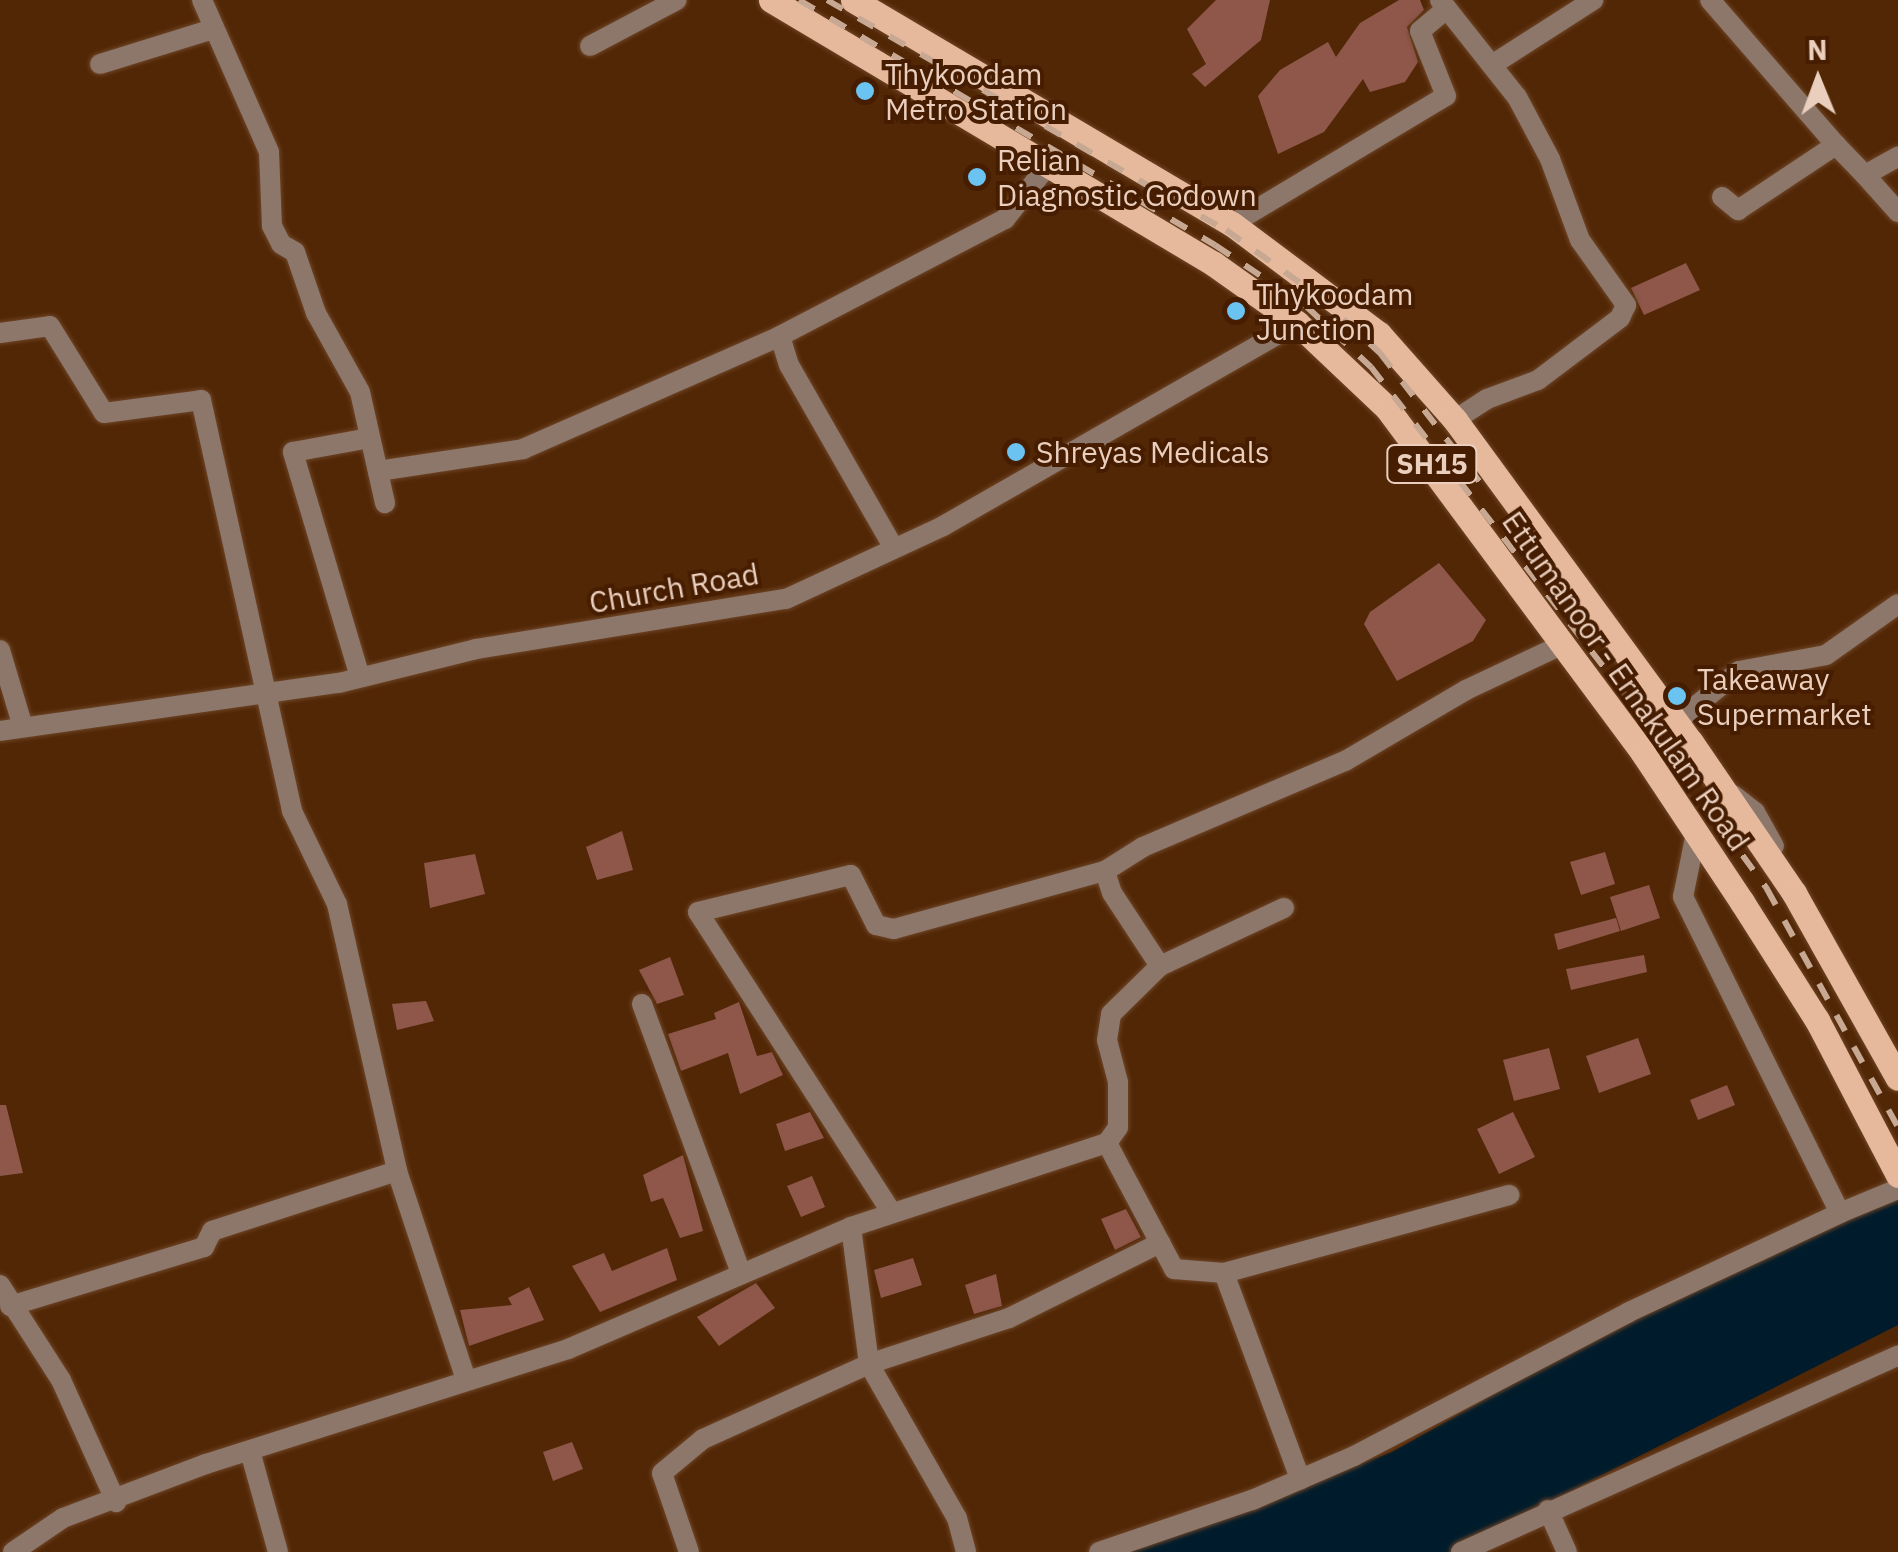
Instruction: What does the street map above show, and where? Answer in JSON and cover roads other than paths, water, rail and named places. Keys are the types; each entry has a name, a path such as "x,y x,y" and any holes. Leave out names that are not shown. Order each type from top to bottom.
{"main road":[{"name":"Ettumanoor - Ernakulam Road","path":"771,0 1049,164 1297,322 1387,408 1696,833 1817,1020 1898,1175"},
{"path":"853,0 1232,224 1379,334 1455,420 1552,559 1676,722 1794,893 1898,1078"},
{"path":"1517,583 1552,559"}],"street":[{"path":"202,0 269,152 272,226 305,272 316,313 360,392 385,503"},
{"path":"590,46 677,0"},
{"path":"1494,63 1593,0"},
{"path":"1710,0 1898,212"},
{"path":"1232,224 1446,96 1420,32 1443,4 1494,63 1538,133 1580,240 1625,311 1538,380 1487,399 1455,420"},
{"path":"100,64 213,28"},
{"path":"1722,196 1738,210 1836,145"},
{"path":"1865,175 1898,157"},
{"path":"378,472 523,449 780,336 1005,219 1049,164"},
{"name":"Church Road","path":"0,730 360,678 476,649 786,598 894,548 1297,322"},
{"path":"0,334 50,326 104,414 201,400 292,811 337,904 397,1171 466,1380"},
{"path":"780,336 789,366 894,548"},
{"path":"360,678 293,452 370,438"},
{"path":"1676,722 1739,671 1826,655 1898,604"},
{"path":"892,1214 698,912 851,875 876,926 894,929 1105,870 1144,847 1345,761 1480,682 1559,646"},
{"path":"0,650 22,724"},
{"path":"1716,782 1755,812 1898,1055"},
{"path":"1696,833 1683,897 1840,1213"},
{"path":"1105,870 1160,966"},
{"path":"13,1552 63,1518 250,1451 568,1349 851,1227 1107,1143 1118,1126 1118,1082 1106,1040 1110,1014 1160,966 1284,908"},
{"path":"642,1004 741,1273"},
{"path":"1107,1143 1160,1244 1184,1274 1224,1273 1510,1196"},
{"path":"10,1306 204,1247 212,1231 397,1171"},
{"path":"1100,1552 1300,1479 1840,1213 1898,1189"},
{"path":"851,1227 869,1364 957,1518 966,1552"},
{"path":"688,1552 662,1474 703,1439 869,1364 1008,1318 1160,1244"},
{"path":"1224,1273 1300,1479"},
{"path":"0,1285 60,1380 116,1502"},
{"path":"1461,1552 1572,1498 1898,1356"},
{"path":"250,1451 278,1552"},
{"path":"1548,1510 1567,1552"}],"water":[{"path":"1898,1197 1898,1325 1450,1552 1128,1552 1392,1452 1643,1310"}],"railway":[{"path":"799,0 1215,245 1307,307 1371,367 1615,681 1767,889 1898,1127"},
{"path":"827,0 1226,230 1317,295 1380,353 1485,489"}],"place":[{"name":"Thykoodam Metro Station","path":"865,91"},
{"name":"Relian Diagnostic Godown","path":"977,177"},
{"name":"Thykoodam Junction","path":"1236,311"},
{"name":"Shreyas Medicals","path":"1016,452"},
{"name":"Takeaway Supermarket","path":"1677,696"}]}
